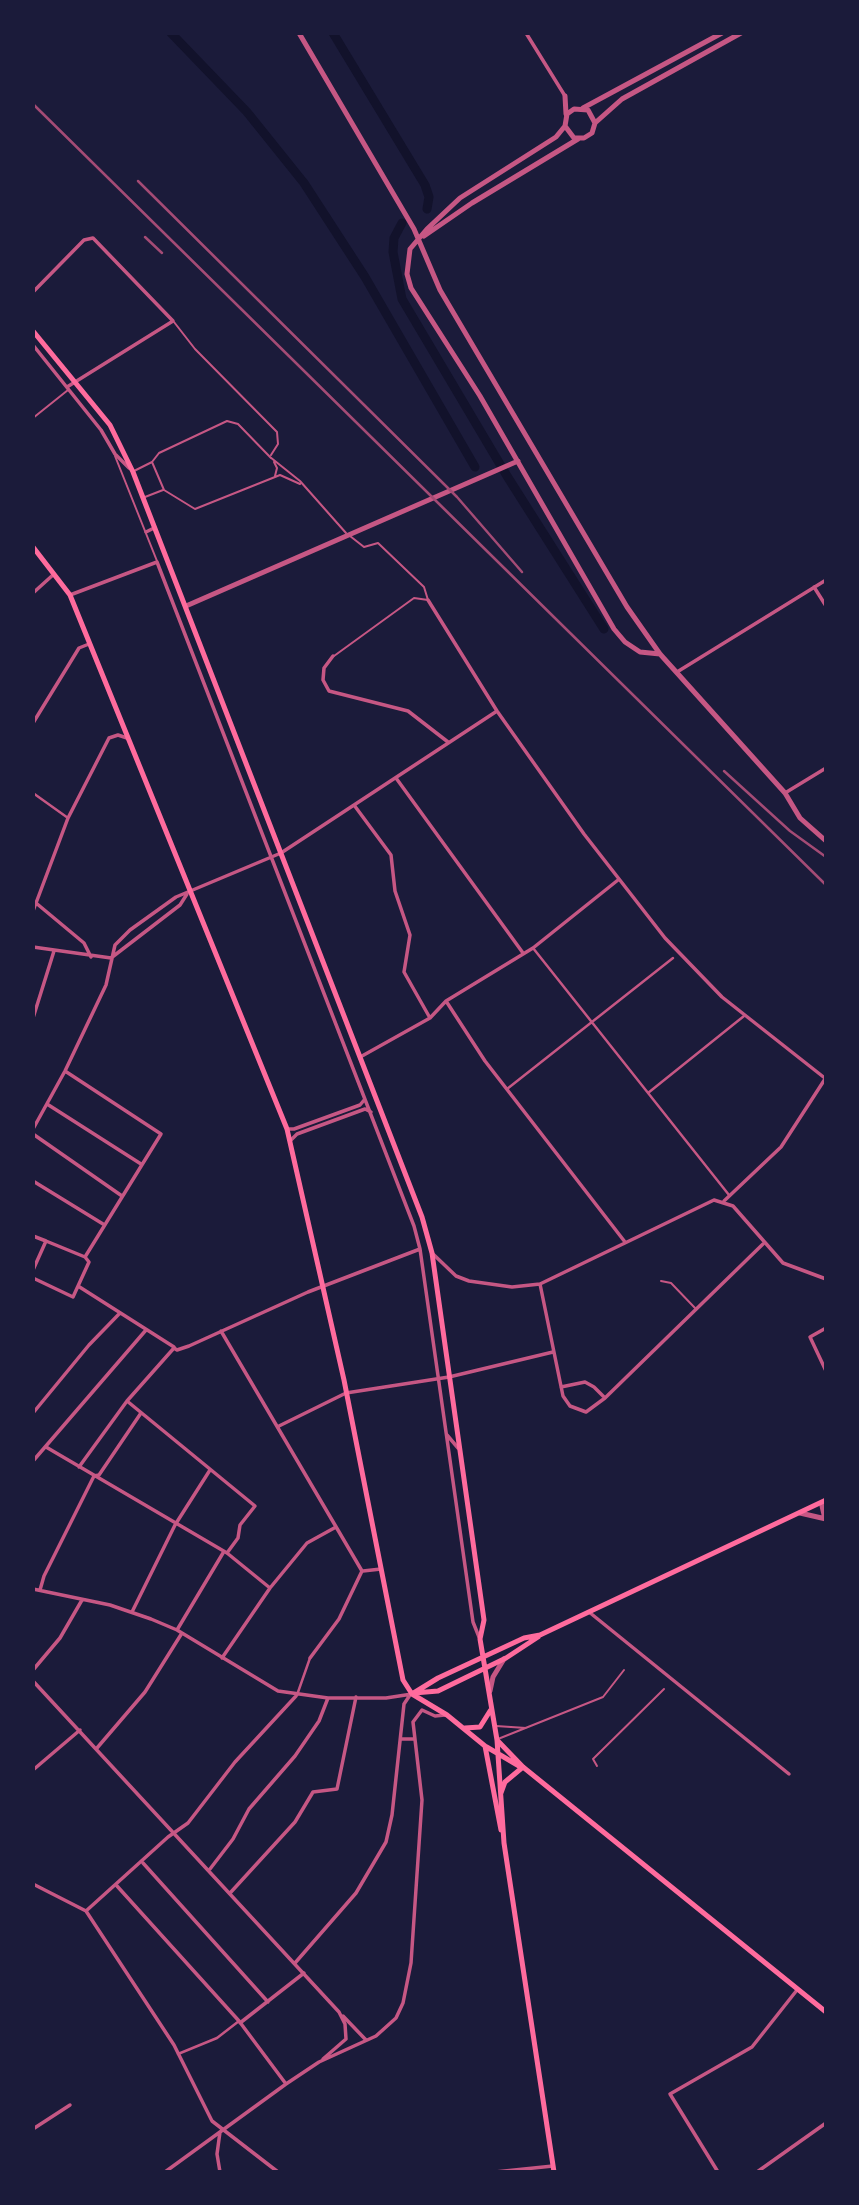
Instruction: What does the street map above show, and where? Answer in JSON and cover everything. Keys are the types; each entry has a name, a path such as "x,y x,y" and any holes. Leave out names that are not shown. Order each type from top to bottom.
{"main road":[{"path":"33,331 110,425 134,472 422,1217 432,1253 484,1620 480,1639 497,1740 504,1843 554,2169"},
{"path":"33,547 70,595 188,892 291,1140 346,1393 402,1680 412,1694 447,1715 485,1746 523,1768 826,2012"},
{"path":"412,1694 438,1690 506,1658 540,1635 826,1500"},
{"path":"412,1694 524,1638 540,1635"},
{"path":"462,1728 480,1727 490,1711"},
{"path":"497,1740 523,1768"},
{"path":"485,1746 494,1805 504,1843"},
{"path":"501,1796 505,1782 523,1768"}],"street":[{"path":"299,33 418,239 447,302 627,607 660,654 785,793 800,818 826,841"},
{"path":"526,33 565,96 580,108 592,113 595,123"},
{"path":"565,118 722,33"},
{"path":"418,239 472,203 592,132 595,123 622,99 741,33"},
{"path":"565,96 565,127 570,135 579,139"},
{"path":"565,127 556,137 460,198 418,239 407,261 411,288 518,461 614,629 625,642 640,652 660,654"},
{"path":"33,292 84,240 93,238 173,321 75,381 68,388"},
{"path":"33,345 102,430 115,454 134,472"},
{"path":"176,610 518,461"},
{"path":"135,502 144,498"},
{"path":"146,532 156,528"},
{"path":"157,562 341,1031 420,1249 473,1622 480,1639"},
{"path":"70,595 157,562 171,567"},
{"path":"33,593 54,574"},
{"path":"677,672 826,580"},
{"path":"814,587 826,606"},
{"path":"428,600 498,711 618,880 684,960 745,1016 826,1079 781,1147 723,1201"},
{"path":"33,723 79,648 89,644"},
{"path":"333,656 324,668 323,680 329,691 408,711 448,743"},
{"path":"122,1196 33,1131 35,1120 65,1071 106,985 115,945 138,923 188,892 281,853 498,711"},
{"path":"33,911 68,818 109,738 118,735 127,738"},
{"path":"785,793 826,768"},
{"path":"396,778 523,953"},
{"path":"33,793 68,818"},
{"path":"354,805 391,855 395,884 410,935 404,972 430,1018"},
{"path":"362,1056 430,1018 446,1001 533,948 618,880"},
{"path":"33,947 111,958 180,905 188,892"},
{"path":"36,903 84,943 91,957"},
{"path":"533,948 729,1195"},
{"path":"33,1018 54,951"},
{"path":"507,1089 673,958"},
{"path":"314,964 328,972"},
{"path":"446,1001 507,1089 625,1242"},
{"path":"341,1031 345,1013"},
{"path":"648,1093 745,1016"},
{"path":"65,1071 161,1134 85,1257"},
{"path":"287,1129 294,1129 363,1104 366,1098"},
{"path":"47,1104 141,1164"},
{"path":"291,1140 297,1134 365,1109 371,1112"},
{"path":"380,1134 396,1147"},
{"path":"33,1181 103,1224"},
{"path":"432,1253 456,1276 469,1281 512,1287 540,1284 704,1202 723,1201 733,1206 783,1264 826,1279"},
{"path":"33,1236 85,1257 89,1262 73,1297 33,1278"},
{"path":"33,1270 46,1241"},
{"path":"540,1284 561,1387 567,1402 581,1412 591,1409 605,1398 763,1244"},
{"path":"78,1286 177,1350 420,1249"},
{"path":"33,1413 89,1345 120,1313"},
{"path":"826,1328 810,1337 826,1371"},
{"path":"33,1461 146,1330"},
{"path":"221,1331 362,1571"},
{"path":"79,1467 127,1401 174,1348"},
{"path":"279,1426 346,1393 439,1379 553,1352"},
{"path":"561,1387 584,1382 605,1398"},
{"path":"127,1401 256,1506 240,1525 238,1538 225,1553 177,1630"},
{"path":"40,1590 44,1576 94,1476 99,1475 141,1413"},
{"path":"447,1435 460,1449"},
{"path":"46,1447 225,1553 270,1588"},
{"path":"132,1612 175,1525 211,1469"},
{"path":"826,1500 822,1506 826,1519"},
{"path":"800,1513 826,1519"},
{"path":"222,1658 270,1588 307,1544 336,1527"},
{"path":"362,1571 381,1569"},
{"path":"86,1911 188,1823 235,1762 297,1695 310,1658 339,1619 362,1571"},
{"path":"33,1589 132,1612 177,1630 278,1691 328,1698 412,1694"},
{"path":"33,1670 60,1638 82,1600"},
{"path":"589,1612 789,1774"},
{"path":"97,1748 145,1692 183,1633"},
{"path":"488,1698 493,1677 506,1658"},
{"path":"33,1681 366,2039"},
{"path":"295,1964 356,1893 386,1842 393,1815 404,1704 412,1694"},
{"path":"231,1892 295,1822 313,1792 337,1789 356,1697"},
{"path":"210,1869 233,1839 249,1810 295,1756 319,1721 328,1698"},
{"path":"319,2062 385,2030 396,2018 403,2003 411,1963 422,1800 413,1722 422,1710 435,1716 447,1715"},
{"path":"33,1770 80,1730"},
{"path":"402,1739 415,1739"},
{"path":"143,1863 268,2002"},
{"path":"33,1884 86,1911 178,2053 212,2121 278,2172"},
{"path":"117,1886 240,2022 286,2084"},
{"path":"178,2053 217,2038 304,1973"},
{"path":"718,2172 670,2094 752,2048 797,1990"},
{"path":"166,2172 319,2062 346,2039 345,2024 339,2012"},
{"path":"33,2129 70,2105"},
{"path":"757,2172 826,2123"},
{"path":"220,2172 217,2154 221,2130"},
{"path":"495,2172 554,2169"}],"lane":[{"path":"173,321 195,349 277,432 279,439 270,457"},
{"path":"33,418 68,388"},
{"path":"134,472 152,462 159,453 227,421 238,424 309,492 358,544 364,547 378,543 424,587 428,600 414,598 333,656"},
{"path":"115,454 157,562"},
{"path":"270,457 277,468 271,479"},
{"path":"152,462 164,490 192,508 199,509 281,475 289,476 309,492"},
{"path":"144,498 164,490"},
{"path":"661,1281 671,1283 696,1309"},
{"path":"497,1740 603,1697 624,1670"},
{"path":"597,1766 593,1759 664,1689"},
{"path":"493,1725 527,1728"}],"waterway":[{"path":"171,33 247,112 304,183 365,277 475,467"},
{"path":"333,33 425,185 429,197 427,209"},
{"path":"402,223 394,238 393,252 402,299 507,476 604,629"}],"railway":[{"path":"33,104 826,885"},
{"path":"138,181 457,497 522,572"},
{"path":"145,237 162,253"},
{"path":"724,771 790,831 826,857"}]}
